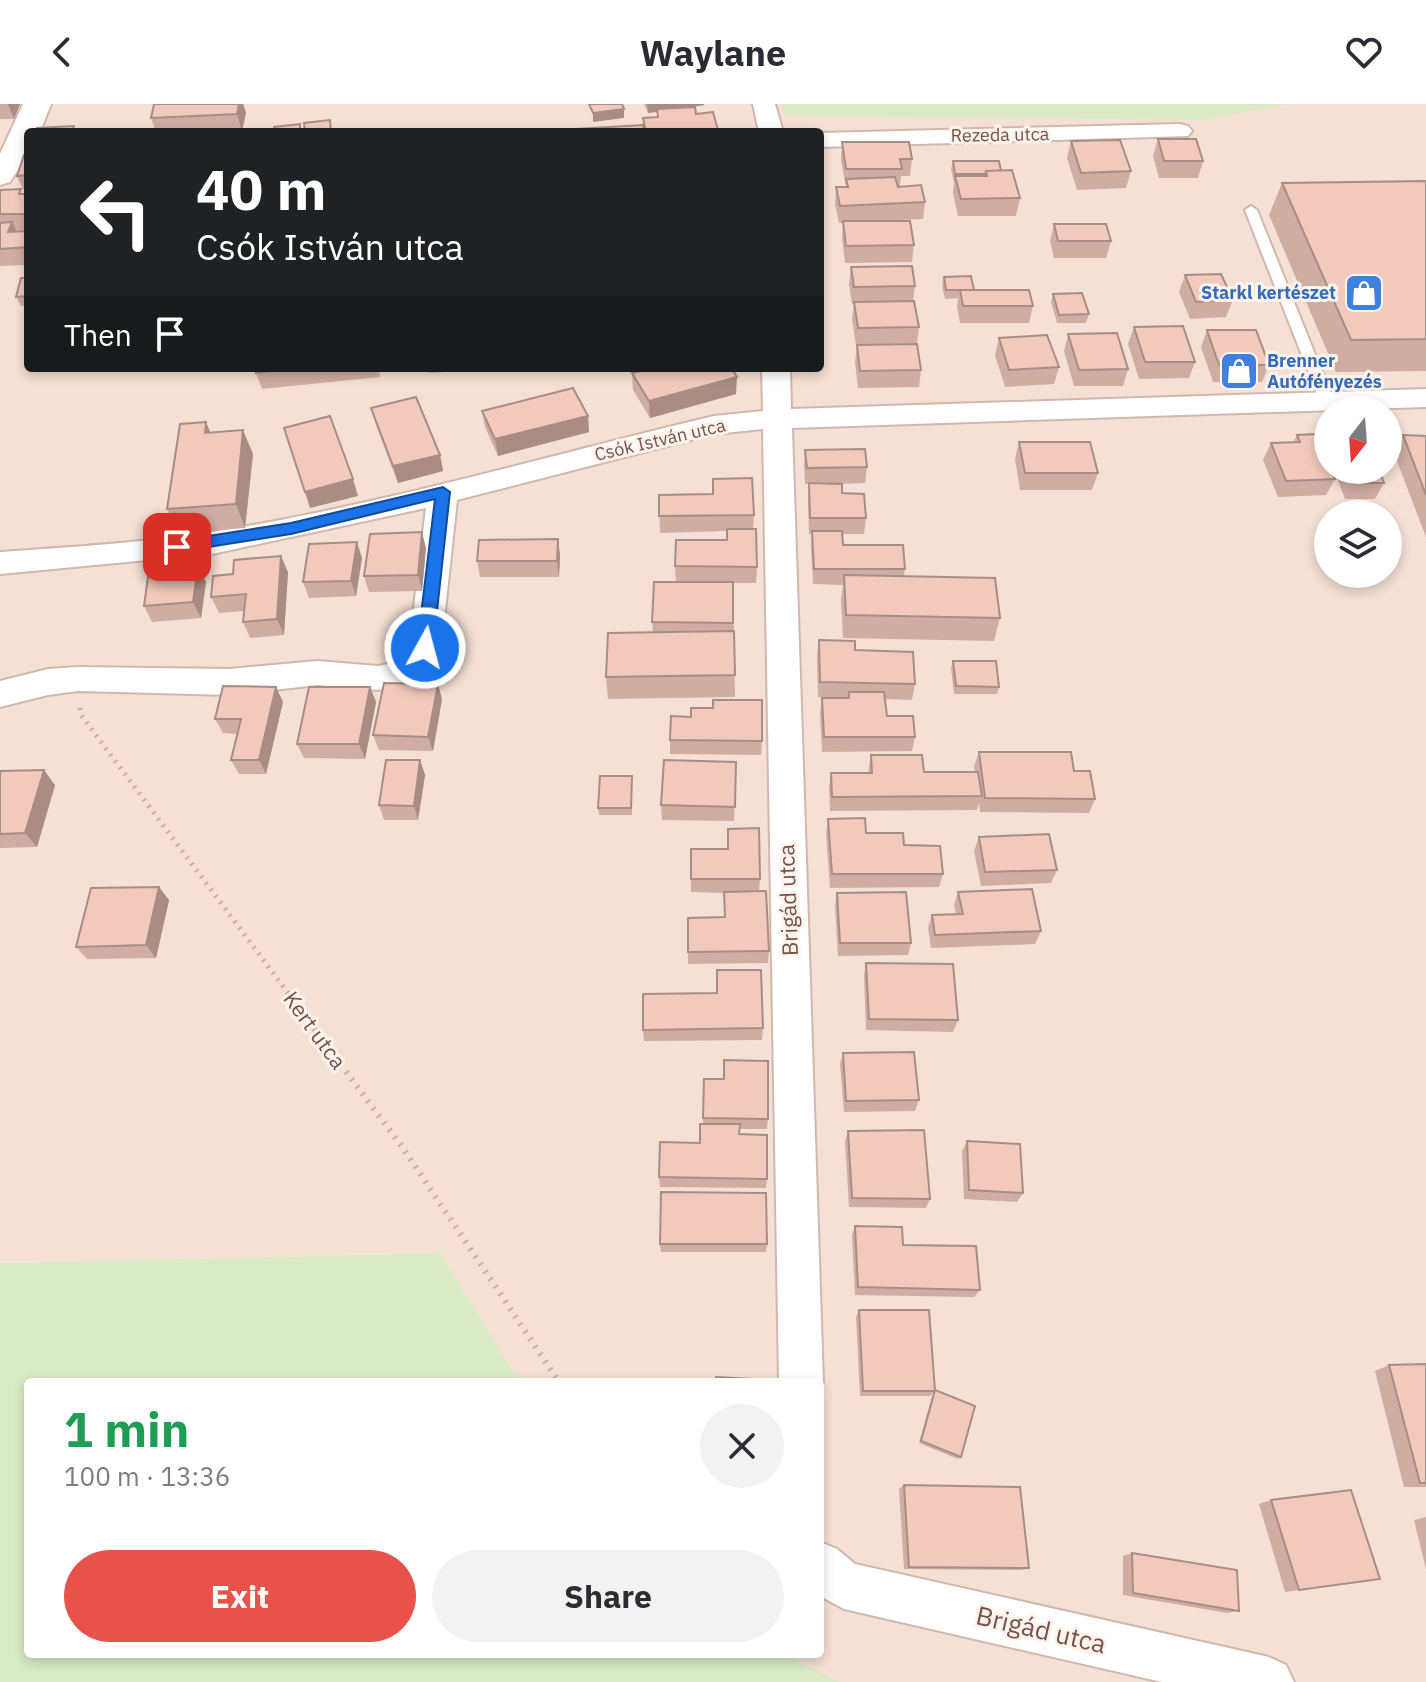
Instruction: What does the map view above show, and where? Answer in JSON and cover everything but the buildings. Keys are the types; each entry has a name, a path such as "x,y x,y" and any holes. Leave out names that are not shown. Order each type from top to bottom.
{"main road":[{"path":"27,128 37,104"},
{"path":"0,176 24,135"}],"street":[{"path":"764,104 770,128"},
{"name":"Rezeda utca","path":"824,140 1180,131"},
{"name":"Brigád utca","path":"776,372 801,1378"},
{"name":"Csók István utca","path":"1402,398 1426,398"},
{"name":"Csók István utca","path":"0,563 82,558 208,543 306,525 714,425 775,419 1314,399"},
{"path":"0,694 48,682 78,679 229,682 317,673 378,678 401,675 418,665 425,648 443,492"},
{"name":"Brigád utca","path":"824,1569 844,1585 1269,1682"}],"lane":[{"path":"1251,210 1325,396"}],"path":[{"name":"Kert utca","path":"78,679 81,715 403,1148 556,1378"}],"shaded area":[{"path":"0,104 1426,104 1426,1682 840,1682 791,1658 824,1658 824,1378 518,1378 440,1253 0,1263"}],"green space":[{"path":"782,104 1291,104 1201,120 787,116"},
{"path":"440,1253 518,1378 24,1378 24,1658 791,1658 840,1682 0,1682 0,1263"}],"place":[{"name":"Starkl kertészet","path":"1364,293"},
{"name":"Brenner Autófényezés","path":"1239,371"}],"route":[{"path":"177,547 291,528 443,492 425,648"}]}
